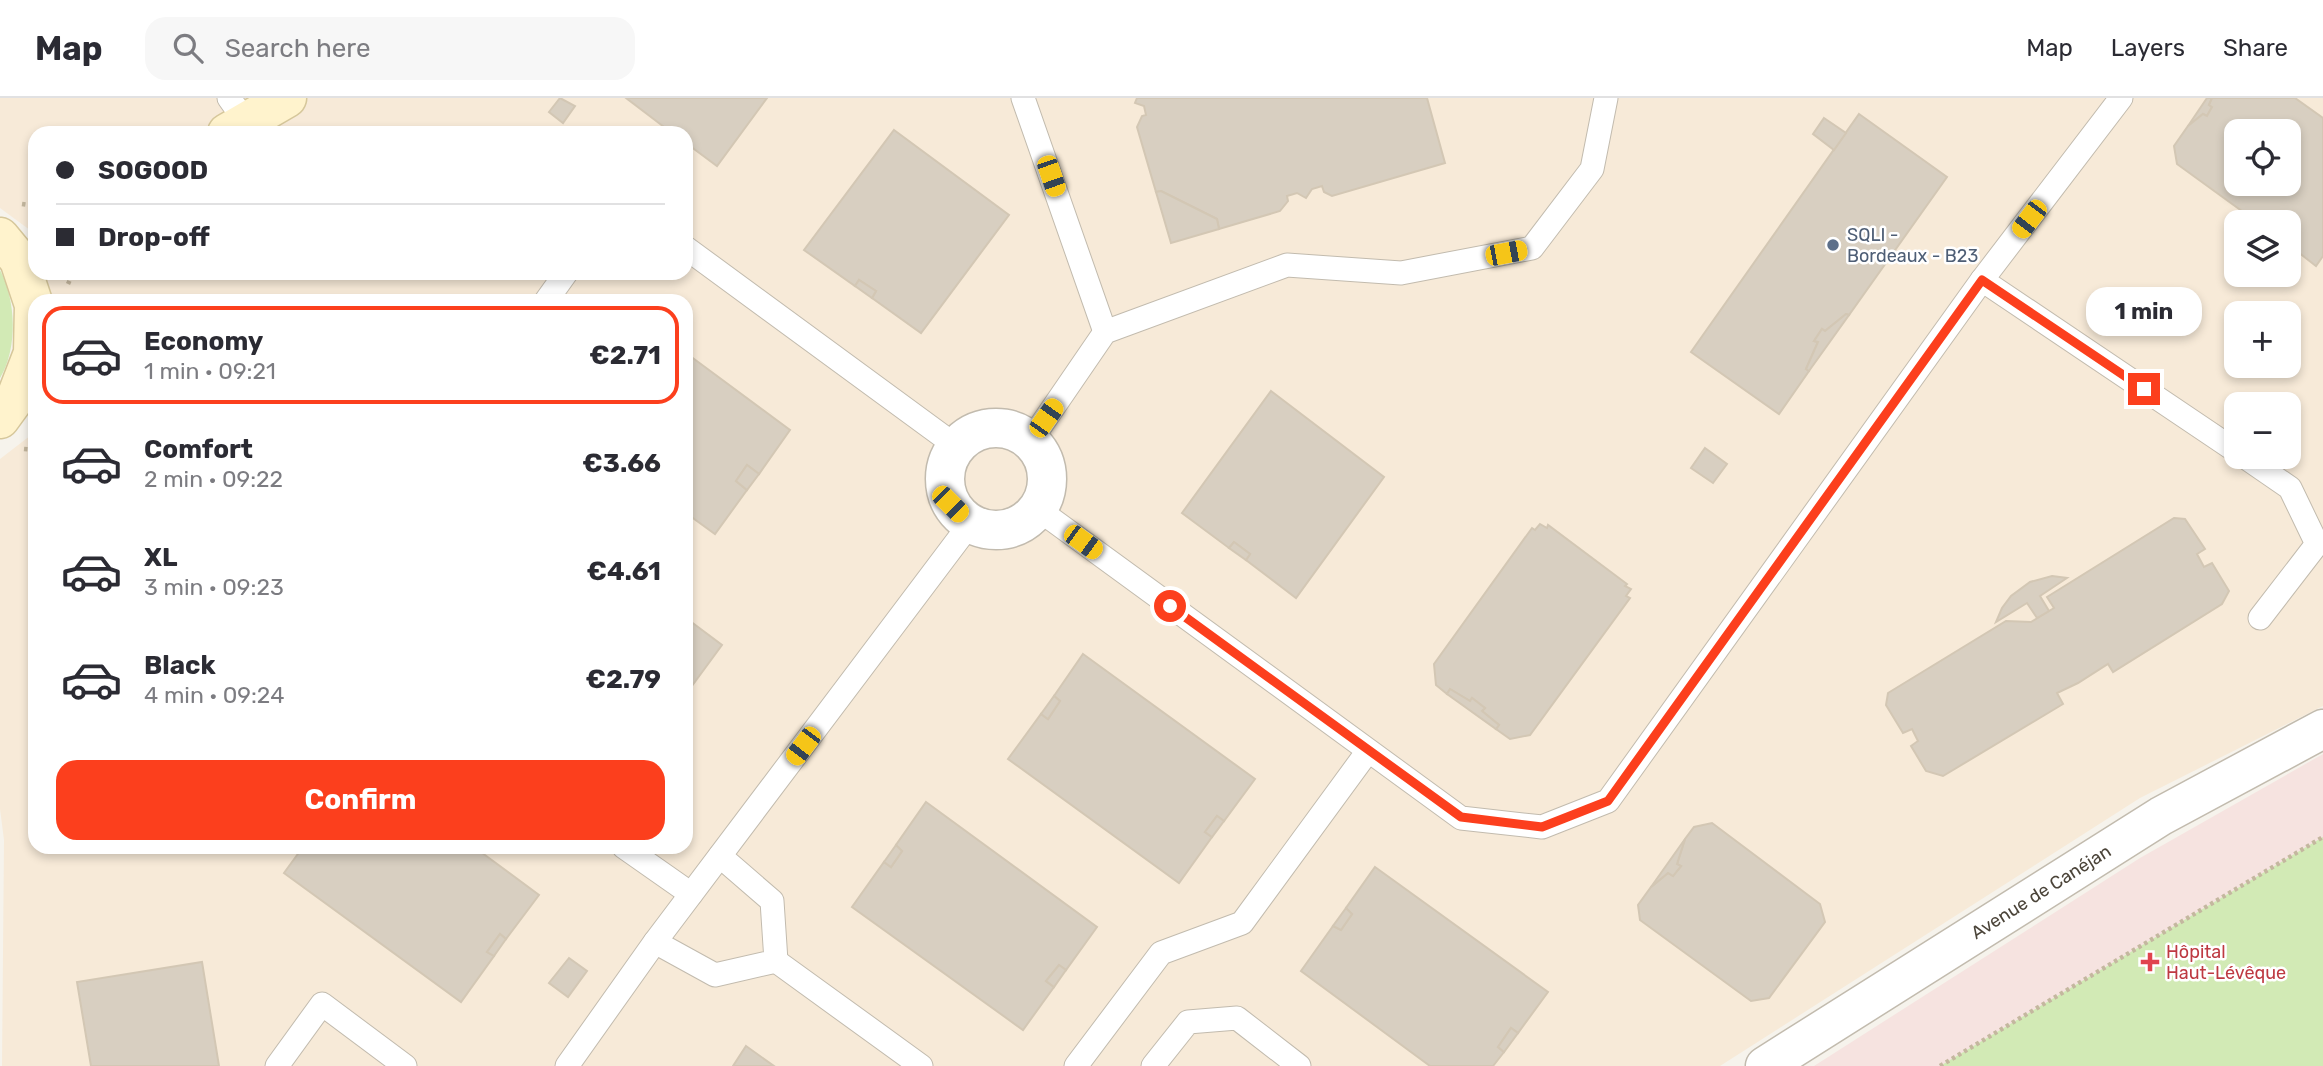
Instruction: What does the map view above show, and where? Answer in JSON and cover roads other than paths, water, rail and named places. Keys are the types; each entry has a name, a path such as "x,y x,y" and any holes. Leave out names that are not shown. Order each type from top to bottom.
{"main road":[{"path":"234,118 287,98"},
{"path":"18,248 31,294"},
{"path":"17,408 28,370"}],"street":[{"path":"987,428 1009,428 1031,440 1042,453 1048,470 1047,493 1039,510 1025,523 1004,531 989,531 971,524 950,504 944,481 947,460 956,446 976,431 987,428"},
{"name":"Avenue de Canéjan","path":"1765,1066 2161,816 2323,729"}],"lane":[{"path":"1023,98 1105,332"},
{"path":"1031,440 1105,332 1287,265 1401,273 1532,248 1592,169 1606,98"},
{"path":"1039,510 1461,817 1542,827 1608,801 1982,280 2122,98"},
{"path":"693,253 956,446"},
{"path":"1982,280 2224,443"},
{"path":"2260,618 2317,544 2290,488 2262,469"},
{"path":"567,1066 655,942 971,524"},
{"path":"1076,1066 1161,953 1242,923 1368,751"},
{"path":"634,854 691,894"},
{"path":"720,856 772,901 776,961"},
{"path":"655,942 715,975 776,961 921,1066"},
{"path":"277,1066 322,1004 405,1066"},
{"path":"1153,1066 1188,1022 1237,1018 1299,1066"}],"place":[{"name":"SQLI - Bordeaux - B23","path":"1833,245"},
{"name":"Hôpital Haut-Lévêque","path":"2150,962"}]}
